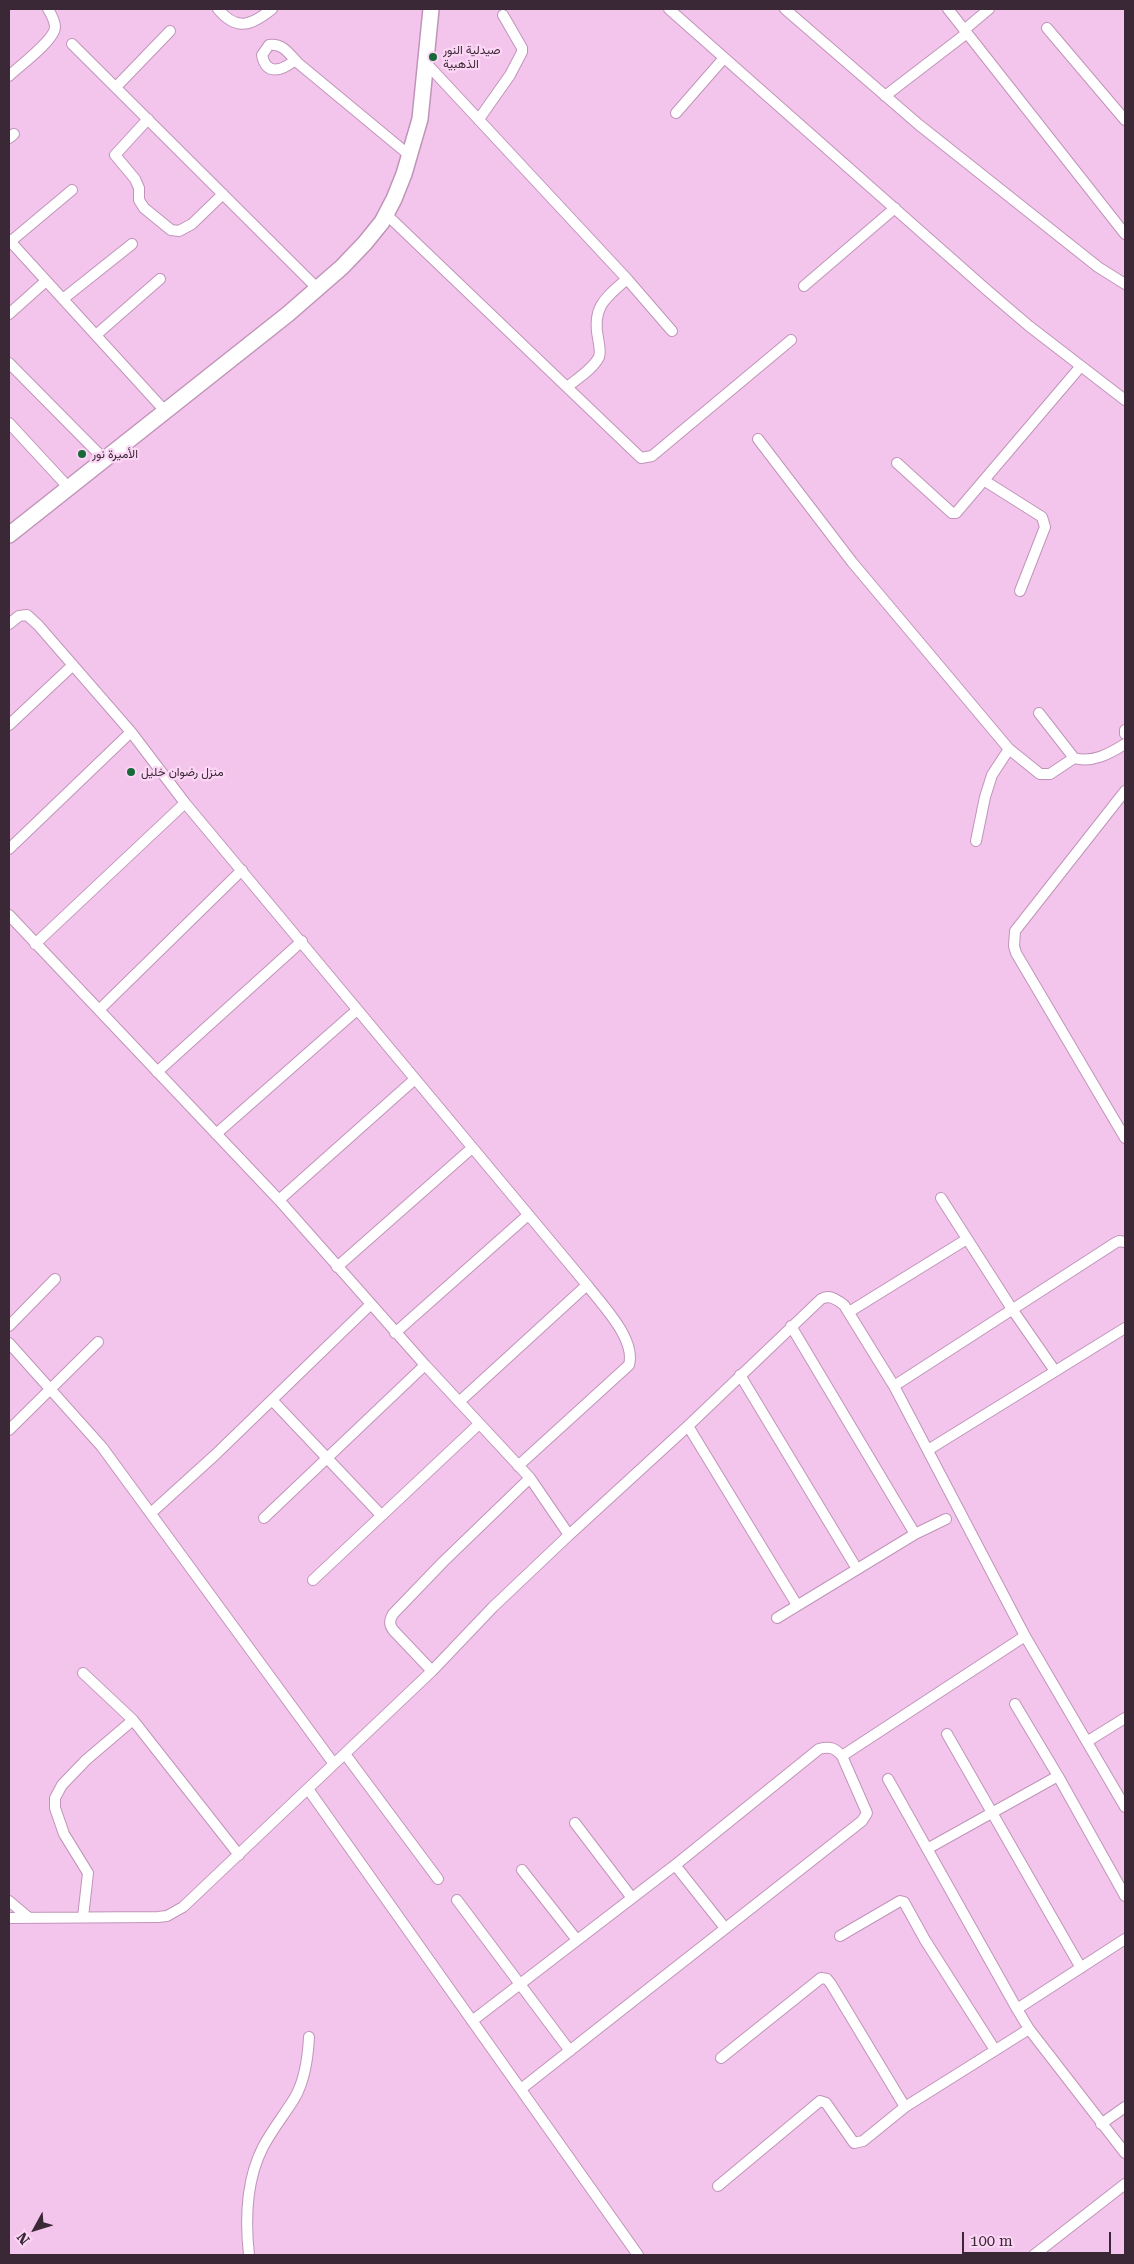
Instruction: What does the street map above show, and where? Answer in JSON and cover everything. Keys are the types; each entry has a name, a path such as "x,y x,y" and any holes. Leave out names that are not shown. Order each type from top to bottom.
{"main road":[{"path":"9,535 318,289 365,243 386,214 404,174 420,118 429,10"}],"street":[{"path":"9,76 51,36 55,27 48,9"},
{"path":"218,9 225,17 243,24 256,21 272,9"},
{"path":"669,9 994,297 1125,400"},
{"path":"785,9 885,96 1098,267 1125,284"},
{"path":"948,9 1125,234"},
{"path":"885,96 966,32 989,9"},
{"path":"479,119 510,75 522,52 522,48 503,15"},
{"path":"1047,28 1125,120"},
{"path":"116,87 170,31"},
{"path":"72,44 318,289"},
{"path":"676,114 724,58"},
{"path":"295,60 409,155"},
{"path":"426,63 627,279 672,331"},
{"path":"148,118 115,155 135,179 139,188 139,200 144,208 171,230 179,231 192,224 223,194"},
{"path":"72,190 9,241 165,411"},
{"path":"804,286 895,208"},
{"path":"386,214 641,458 652,456 790,340"},
{"path":"63,299 132,244"},
{"path":"96,335 160,279"},
{"path":"567,387 598,358 600,350 596,326 597,313 611,293 627,279"},
{"path":"9,314 46,281"},
{"path":"9,363 104,459"},
{"path":"897,463 952,513 959,510 1081,366"},
{"path":"9,423 69,488"},
{"path":"758,439 852,562 1009,749 1040,774 1050,774 1074,758"},
{"path":"985,481 1042,517 1045,522 1045,527 1020,591"},
{"path":"9,624 19,616 27,615 73,665 130,732 185,803 588,1286 630,1345 631,1356 629,1364 518,1466"},
{"path":"9,725 73,665"},
{"path":"1039,713 1074,758 1083,760 1095,758 1108,754 1125,744"},
{"path":"9,849 130,732"},
{"path":"976,841 984,797 992,775 1009,749"},
{"path":"1125,791 1015,931 1013,937 1016,953 1125,1138"},
{"path":"35,944 185,803"},
{"path":"99,1010 242,870"},
{"path":"9,915 279,1200 424,1365 530,1478 569,1535"},
{"path":"157,1072 302,942"},
{"path":"216,1134 357,1010"},
{"path":"279,1200 415,1079"},
{"path":"337,1267 472,1148"},
{"path":"941,1198 1012,1309 1055,1371"},
{"path":"395,1332 528,1215"},
{"path":"849,1312 968,1239"},
{"path":"894,1386 1114,1243 1119,1241 1125,1242"},
{"path":"9,1326 55,1279"},
{"path":"458,1402 588,1286"},
{"path":"9,1918 167,1916 183,1908 432,1671 493,1608 569,1535 688,1426 791,1326 825,1297 834,1298 844,1305 894,1386 1025,1636 1125,1807"},
{"path":"151,1512 272,1400 370,1305"},
{"path":"791,1326 916,1534"},
{"path":"928,1450 1125,1328"},
{"path":"9,1342 102,1447 334,1764"},
{"path":"9,1430 98,1342"},
{"path":"264,1518 424,1365"},
{"path":"740,1375 857,1568"},
{"path":"272,1400 381,1515"},
{"path":"313,1580 479,1424"},
{"path":"688,1426 797,1605"},
{"path":"432,1671 390,1626 393,1614 443,1562 530,1478"},
{"path":"777,1618 857,1568 946,1519"},
{"path":"842,1756 1025,1636"},
{"path":"84,1673 133,1720 239,1855"},
{"path":"1015,1704 1058,1776 1125,1896"},
{"path":"1088,1741 1125,1718"},
{"path":"83,1917 88,1873 64,1834 55,1808 55,1798 62,1785 86,1760 133,1720"},
{"path":"947,1734 1081,1968"},
{"path":"472,2021 675,1865 819,1749 831,1747 837,1749 842,1756 867,1813 862,1821 521,2089"},
{"path":"345,1754 438,1879"},
{"path":"927,1849 1058,1776"},
{"path":"888,1780 1016,2009 1029,2029 1125,2153"},
{"path":"308,1789 638,2255"},
{"path":"575,1823 632,1898"},
{"path":"675,1865 726,1928"},
{"path":"522,1870 577,1940"},
{"path":"457,1900 570,2051"},
{"path":"9,1901 28,1917"},
{"path":"840,1936 900,1901 904,1902 925,1940 995,2050"},
{"path":"1016,2009 1125,1940"},
{"path":"721,2058 816,1980 820,1978 827,1979 905,2107"},
{"path":"718,2186 820,2101 826,2103 857,2144 905,2107 1029,2029"},
{"path":"249,2255 246,2226 253,2172 263,2148 299,2088 308,2060 309,2036"},
{"path":"1101,2124 1125,2107"},
{"path":"1034,2255 1125,2184"}],"place":[{"name":"صيدلية النور الذهبية","path":"433,57"},
{"name":"الأميرة نور","path":"82,454"},
{"name":"منزل رضوان خليل","path":"131,772"}]}
